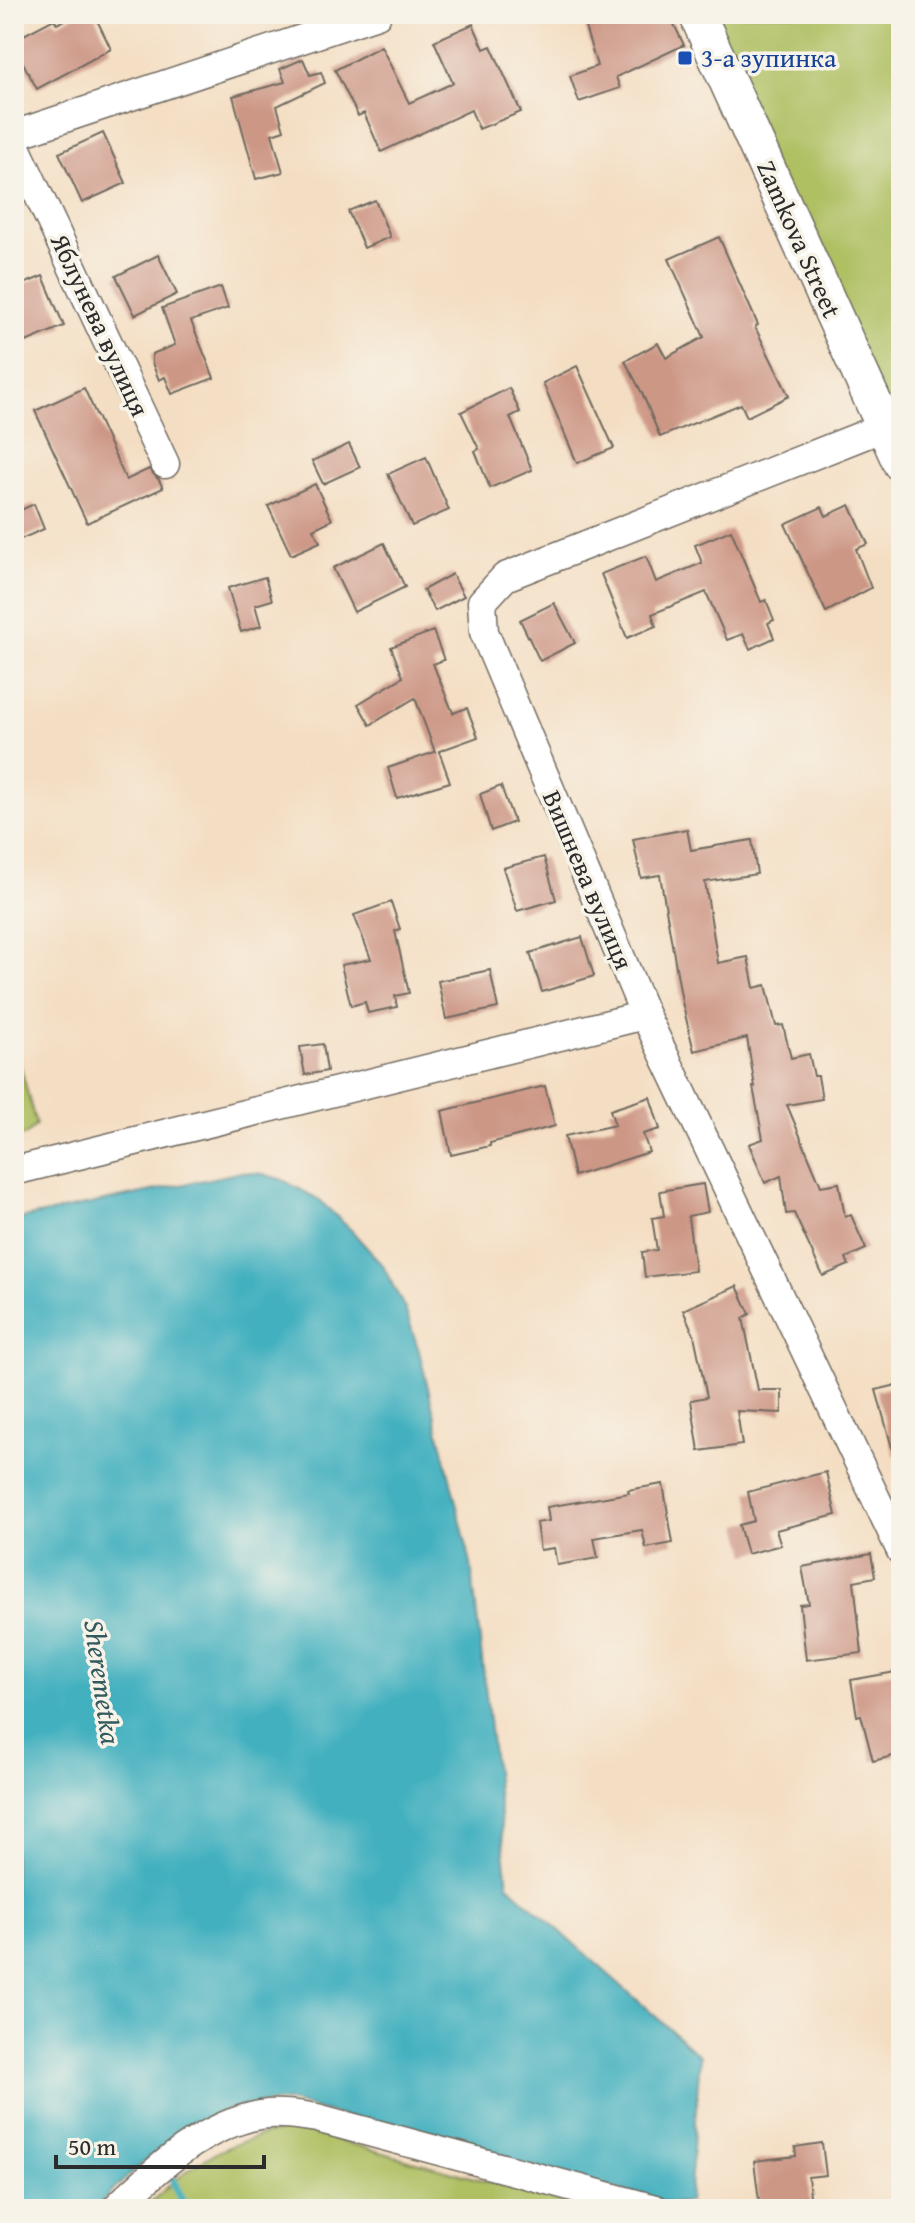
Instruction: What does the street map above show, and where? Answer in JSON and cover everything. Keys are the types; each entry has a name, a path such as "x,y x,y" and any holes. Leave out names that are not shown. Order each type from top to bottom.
{"street":[{"name":"Zamkova Street","path":"697,14 901,463"},
{"path":"14,135 359,17"},
{"name":"Яблунева вулиця","path":"14,143 165,464"},
{"name":"Вишнева вулиця","path":"884,427 505,577 482,602 484,632 645,1015 901,1551"},
{"path":"14,1171 645,1015"},
{"path":"115,2209 156,2170 205,2136 260,2115 290,2114 317,2118 655,2209"}],"green space":[{"path":"697,14 901,14 901,463"},
{"path":"14,1041 36,1125 26,1135 14,1138"},
{"path":"293,2128 587,2209 144,2209 178,2178 211,2155 248,2139"}],"water":[{"path":"242,1172 283,1180 318,1199 383,1266 405,1309 419,1351 471,1564 508,1885 700,2056 689,2202 668,2203 286,2101 242,2106 199,2122 161,2147 94,2209 14,2209 14,1223 19,1219"}],"building":[{"path":"77,14 94,14 111,49 37,89 14,46 14,40 54,19 57,24"},
{"path":"581,14 669,14 684,45 616,77 620,88 579,102 570,76 597,66"},
{"path":"473,24 484,49 491,46 521,112 479,129 471,110 381,152 364,113 358,116 335,70 381,46 409,103 453,83 434,41"},
{"path":"303,59 310,75 321,72 325,83 277,106 284,130 272,134 283,172 256,179 233,96 285,82 280,69"},
{"path":"103,133 126,183 82,203 59,153"},
{"path":"375,200 390,237 364,248 348,211"},
{"path":"719,237 758,325 755,327 789,396 747,417 741,404 660,437 625,361 658,343 666,358 704,337 669,259"},
{"path":"158,255 177,294 135,315 116,276"},
{"path":"43,276 64,326 14,347 14,288"},
{"path":"221,287 228,308 191,321 214,378 172,394 165,377 159,380 152,363 152,354 175,345 162,308"},
{"path":"577,366 614,448 577,463 543,383"},
{"path":"84,388 126,480 149,469 163,488 87,523 35,411"},
{"path":"509,388 520,412 510,417 532,470 490,488 475,451 479,449 461,412"},
{"path":"349,444 360,467 323,484 312,461"},
{"path":"426,457 449,510 412,526 388,474"},
{"path":"315,484 332,520 313,529 320,542 291,555 268,506"},
{"path":"34,504 44,529 14,542 14,513"},
{"path":"850,505 868,544 856,549 871,588 826,612 785,524 822,507 826,516"},
{"path":"731,530 761,602 766,600 774,620 768,623 774,638 750,649 743,634 727,640 706,592 652,614 656,626 627,638 601,574 646,556 656,582 702,563 695,545"},
{"path":"384,543 405,587 354,612 333,568"},
{"path":"452,574 464,596 435,611 423,590"},
{"path":"265,577 272,600 255,605 261,626 241,632 228,588"},
{"path":"554,603 575,643 540,661 520,620"},
{"path":"433,631 444,660 433,664 453,713 467,708 478,737 439,751 450,782 397,798 388,768 435,752 415,698 370,725 358,704 403,677 391,647"},
{"path":"501,786 514,822 491,831 480,794"},
{"path":"687,829 691,850 752,840 757,874 705,882 718,963 748,957 754,988 766,985 776,1026 783,1025 791,1058 809,1054 814,1076 818,1076 822,1099 787,1105 821,1186 839,1183 845,1217 851,1215 866,1249 846,1258 849,1265 823,1276 794,1213 786,1214 781,1176 765,1183 749,1144 763,1139 747,1038 694,1051 682,1002 660,875 641,878 633,839"},
{"path":"544,857 556,900 517,911 503,868"},
{"path":"391,902 400,929 395,931 409,993 395,996 397,1007 368,1013 365,1002 351,1006 341,965 371,959 354,915"},
{"path":"582,937 594,976 542,992 530,953"},
{"path":"490,970 498,1008 446,1019 438,981"},
{"path":"323,1044 327,1071 305,1075 300,1047"},
{"path":"545,1086 555,1126 451,1155 442,1111"},
{"path":"650,1097 660,1129 643,1134 649,1152 574,1176 565,1136 615,1125 610,1110"},
{"path":"703,1184 708,1212 688,1216 695,1271 645,1277 642,1252 657,1250 652,1218 664,1216 660,1191"},
{"path":"737,1286 750,1314 743,1318 758,1390 782,1390 782,1413 737,1411 742,1445 699,1451 691,1400 707,1397 694,1335 683,1310"},
{"path":"901,1384 901,1454 894,1455 876,1390"},
{"path":"826,1472 836,1515 776,1530 781,1545 747,1554 739,1525 754,1521 748,1492"},
{"path":"663,1484 673,1543 646,1548 642,1530 594,1538 598,1558 557,1565 554,1548 540,1550 536,1523 549,1521 547,1507"},
{"path":"871,1554 875,1577 854,1581 862,1653 806,1660 800,1605 809,1604 802,1567"},
{"path":"901,1671 901,1754 873,1761 861,1715 857,1716 851,1680"},
{"path":"822,2143 826,2175 808,2177 811,2205 760,2209 754,2161 796,2156 795,2147"}],"waterway":[{"name":"Sheremetka","path":"173,2180 185,2209"}],"place":[{"name":"3-а зупинка","path":"685,58"}]}
